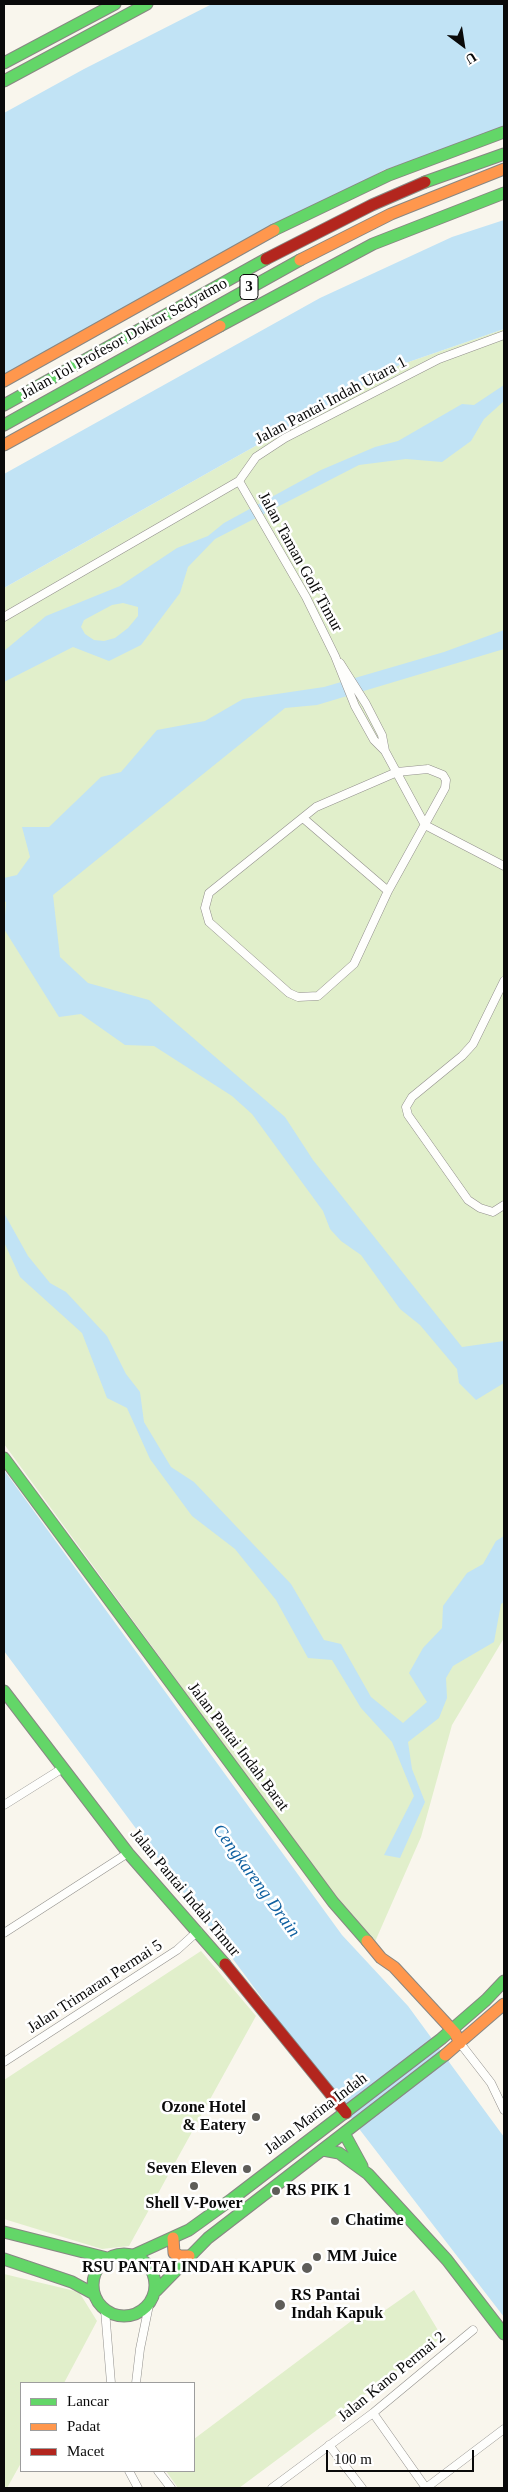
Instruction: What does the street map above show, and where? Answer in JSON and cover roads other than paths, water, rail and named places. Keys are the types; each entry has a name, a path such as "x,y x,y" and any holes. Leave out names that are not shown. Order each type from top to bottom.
{"main road":[{"path":"4,63 115,4"},
{"path":"4,81 147,4"},
{"name":"Jalan Tol Profesor Doktor Sedyatmo","path":"4,381 265,235 397,171 504,132"},
{"name":"Jalan Tol Profesor Doktor Sedyatmo","path":"4,405 293,244 381,201 434,178 504,154"},
{"name":"Jalan Tol Profesor Doktor Sedyatmo","path":"4,425 293,263 391,214 446,190 504,169"},
{"name":"3","path":"4,446 294,285 373,244 416,225 504,192"},
{"name":"Jalan Pantai Indah Barat","path":"4,1458 333,1902 381,1958 394,1967 451,2030 460,2043"},
{"name":"Jalan Pantai Indah Timur","path":"4,1691 128,1853 198,1931 346,2113"},
{"name":"Jalan Marina Indah","path":"134,2255 174,2238 204,2220 441,2039 472,2013 504,1981"},
{"name":"Jalan Marina Indah","path":"156,2291 208,2238 449,2052 504,2004"},
{"path":"472,2013 474,2022 483,2024"},
{"path":"344,2133 366,2172"},
{"path":"323,2150 339,2153 366,2172 447,2260 504,2334"},
{"path":"4,2232 107,2258 125,2253 134,2255 144,2260 152,2269 156,2280 156,2291 149,2305 139,2313 128,2316 116,2315 105,2310 94,2294 72,2282 4,2259"},
{"path":"174,2238 174,2253 180,2256 189,2256"},
{"path":"94,2294 95,2274 107,2258"}],"street":[{"name":"Jalan Pantai Indah Utara 1","path":"4,617 239,481 256,457 285,438 439,359 504,334"},
{"name":"Jalan Taman Golf Timur","path":"239,481 270,532 335,656 346,678 355,706 374,740 386,751"},
{"name":"Jalan Taman Golf Timur","path":"346,678 366,704 382,735 386,751 425,825"},
{"path":"428,769 443,775 445,788 388,892 354,964 318,996 298,998 289,993 209,922 205,908 209,893 303,818 316,807 398,772 428,769"},
{"path":"303,818 388,892"},
{"path":"425,825 504,866"},
{"path":"504,981 473,1044 412,1097 406,1107 408,1115 468,1200 480,1208 493,1212 504,1205"},
{"path":"4,1806 63,1768"},
{"path":"4,1933 128,1853"},
{"name":"Jalan Trimaran Permai 5","path":"4,2062 177,1950 198,1931"},
{"path":"460,2043 491,2083 504,2110"},
{"path":"136,2382 140,2349 149,2305"},
{"path":"105,2310 111,2382"},
{"name":"Jalan Kano Permai 2","path":"272,2488 373,2413 473,2330"},
{"path":"373,2413 426,2488 504,2429"},
{"path":"329,2445 362,2488"},
{"path":"130,2472 138,2488"},
{"path":"159,2472 171,2488"}],"water":[{"path":"212,4 504,4 504,129 384,170 4,378 4,113 84,69"},
{"path":"504,220 504,329 397,366 4,588 4,474 320,298 452,237"},
{"path":"504,385 504,401 484,419 471,441 442,462 406,459 359,465 215,539 188,567 180,593 141,645 109,661 73,647 4,682 4,651 46,616 120,586 177,548 208,536 224,523 321,470 375,447 398,441 462,404 474,405","holes":["123,603 138,607 138,616 128,628 115,638 104,641 94,640 85,634 81,627 84,620 112,605"]},
{"path":"504,630 504,649 317,705 285,708 53,895 60,957 88,983 149,1000 285,1117 313,1160 462,1347 504,1341 504,1383 476,1400 459,1383 457,1369 420,1325 400,1309 361,1255 341,1241 330,1229 323,1211 252,1114 232,1096 154,1046 125,1045 81,1014 59,1017 4,929 6,902 4,901 4,878 17,875 30,857 22,827 49,827 101,777 121,772 157,730 205,721 243,699 324,687 444,652"},
{"path":"4,1213 28,1256 50,1283 66,1292 107,1336 126,1374 140,1392 144,1422 171,1467 194,1482 291,1584 324,1640 341,1644 371,1697 403,1723 427,1702 409,1673 423,1648 442,1628 443,1606 467,1573 483,1564 496,1541 504,1536 504,1602 501,1604 494,1642 453,1666 446,1678 447,1698 439,1718 408,1742 412,1769 425,1802 400,1858 384,1855 414,1796 392,1742 361,1708 332,1660 308,1658 276,1600 235,1549 192,1516 150,1459 127,1408 107,1398 82,1333 20,1277 4,1242"},
{"name":"Cengkareng Drain","path":"4,1470 342,1935 408,2006 504,2137 504,2317 360,2130 4,1651"}],"place":[{"name":"Ozone Hotel & Eatery","path":"256,2117"},
{"name":"Seven Eleven","path":"247,2169"},
{"name":"Shell V-Power","path":"194,2186"},
{"name":"RS PIK 1","path":"276,2191"},
{"name":"Chatime","path":"335,2221"},
{"name":"MM Juice","path":"317,2257"},
{"name":"RSU PANTAI INDAH KAPUK","path":"307,2268"},
{"name":"RS Pantai Indah Kapuk","path":"280,2305"}]}
